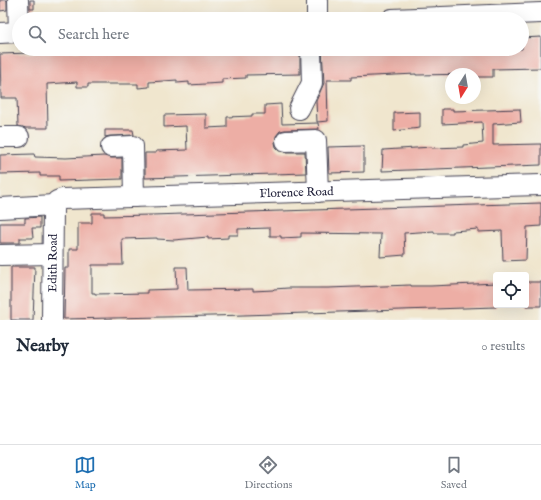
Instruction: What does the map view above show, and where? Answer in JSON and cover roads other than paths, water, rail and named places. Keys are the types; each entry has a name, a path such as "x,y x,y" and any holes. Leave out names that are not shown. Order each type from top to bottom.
{"street":[{"path":"18,0 18,12"},
{"path":"317,0 317,12"},
{"path":"529,13 541,13"},
{"path":"0,33 12,32"},
{"path":"299,109 312,84 312,56"},
{"path":"286,141 316,140 318,192"},
{"path":"111,147 133,146 134,197"},
{"name":"Florence Road","path":"0,208 54,205 56,201 62,199 541,185"},
{"name":"Edith Road","path":"52,320 54,205"},
{"path":"0,255 52,254"}]}
